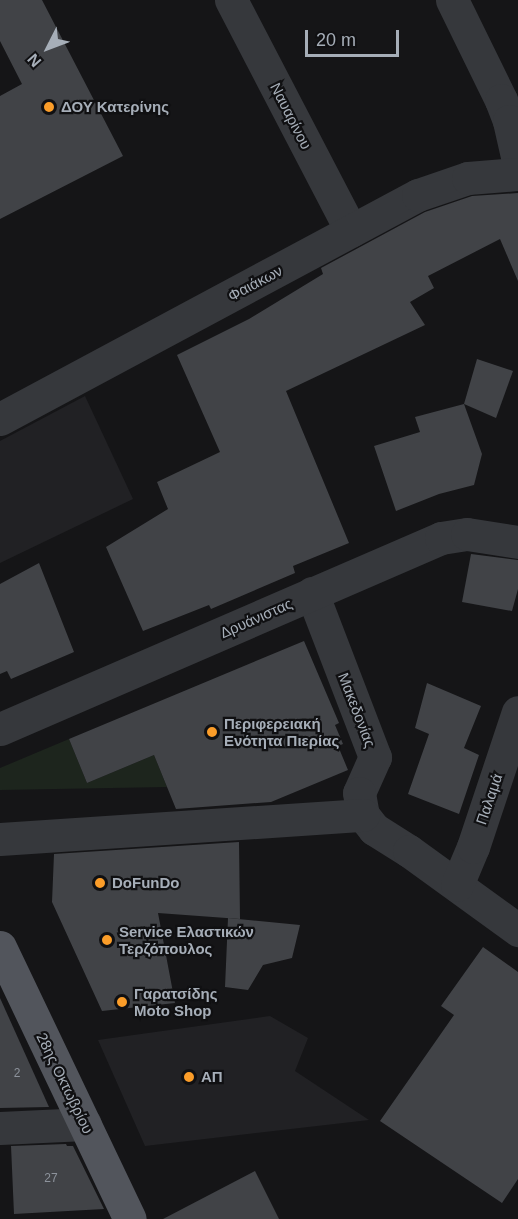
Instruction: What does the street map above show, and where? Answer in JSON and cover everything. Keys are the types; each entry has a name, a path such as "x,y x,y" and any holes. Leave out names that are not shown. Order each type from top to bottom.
{"main road":[{"name":"28ης Οκτωβρίου","path":"0,947 130,1219"}],"street":[{"name":"Ναυαρίνου","path":"231,0 351,231"},
{"path":"452,0 501,100 509,121 518,161"},
{"name":"Φαιάκων","path":"0,419 418,195 468,178 518,174"},
{"name":"Δρυάνιστας","path":"0,729 441,538 467,534 518,542"},
{"name":"Μακεδονίας","path":"312,593 375,757 359,793 363,815"},
{"name":"Παλαμά","path":"457,885 473,847 518,712"},
{"path":"0,839 363,815 374,829 457,885 518,930"},
{"path":"0,1128 85,1124"}],"shaded area":[{"path":"85,396 133,499 0,563 0,441"},
{"path":"69,739 87,783 154,755 167,787 0,790 0,768"},
{"path":"270,1016 308,1038 295,1071 369,1120 145,1146 98,1040"}],"building":[{"name":"ΔΟΥ Κατερίνης","path":"0,0 42,0 123,156 0,219 0,96 22,84 0,41"},
{"path":"518,193 518,281 500,239 428,276 434,288 410,302 425,325 286,391 349,543 293,566 295,573 211,609 209,605 143,631 106,547 168,509 157,482 220,452 177,355 249,319 323,274 321,268 425,212 472,196"},
{"path":"477,359 513,371 496,418 464,404"},
{"path":"464,404 482,454 474,485 439,494 396,511 374,446 420,432 415,417"},
{"path":"471,554 518,560 518,589 512,611 462,602"},
{"path":"39,563 74,652 11,679 7,671 0,674 0,584"},
{"name":"Περιφερειακή Ενότητα Πιερίας","path":"304,641 339,723 335,725 343,744 338,746 348,770 271,802 176,809 154,755 87,783 69,739"},
{"path":"427,683 481,706 464,748 479,755 459,814 408,794 429,734 415,728"},
{"path":"239,842 240,919 158,913 175,1003 102,1011 52,902 54,854"},
{"path":"228,918 300,925 292,958 263,965 248,990 225,987"},
{"path":"483,947 518,972 518,1179 502,1203 380,1121 454,1015 441,1006"},
{"path":"0,998 49,1107 0,1108"},
{"path":"66,1144 73,1146 104,1209 14,1214 11,1146"},
{"path":"255,1171 279,1219 163,1219"}],"place":[{"name":"ΔΟΥ Κατερίνης","path":"49,107"},
{"name":"Περιφερειακή Ενότητα Πιερίας","path":"212,732"},
{"name":"DoFunDo","path":"100,883"},
{"name":"Service Ελαστικών Τερζόπουλος","path":"107,940"},
{"name":"Γαρατσίδης Moto Shop","path":"122,1002"},
{"name":"ΑΠ","path":"189,1077"}]}
